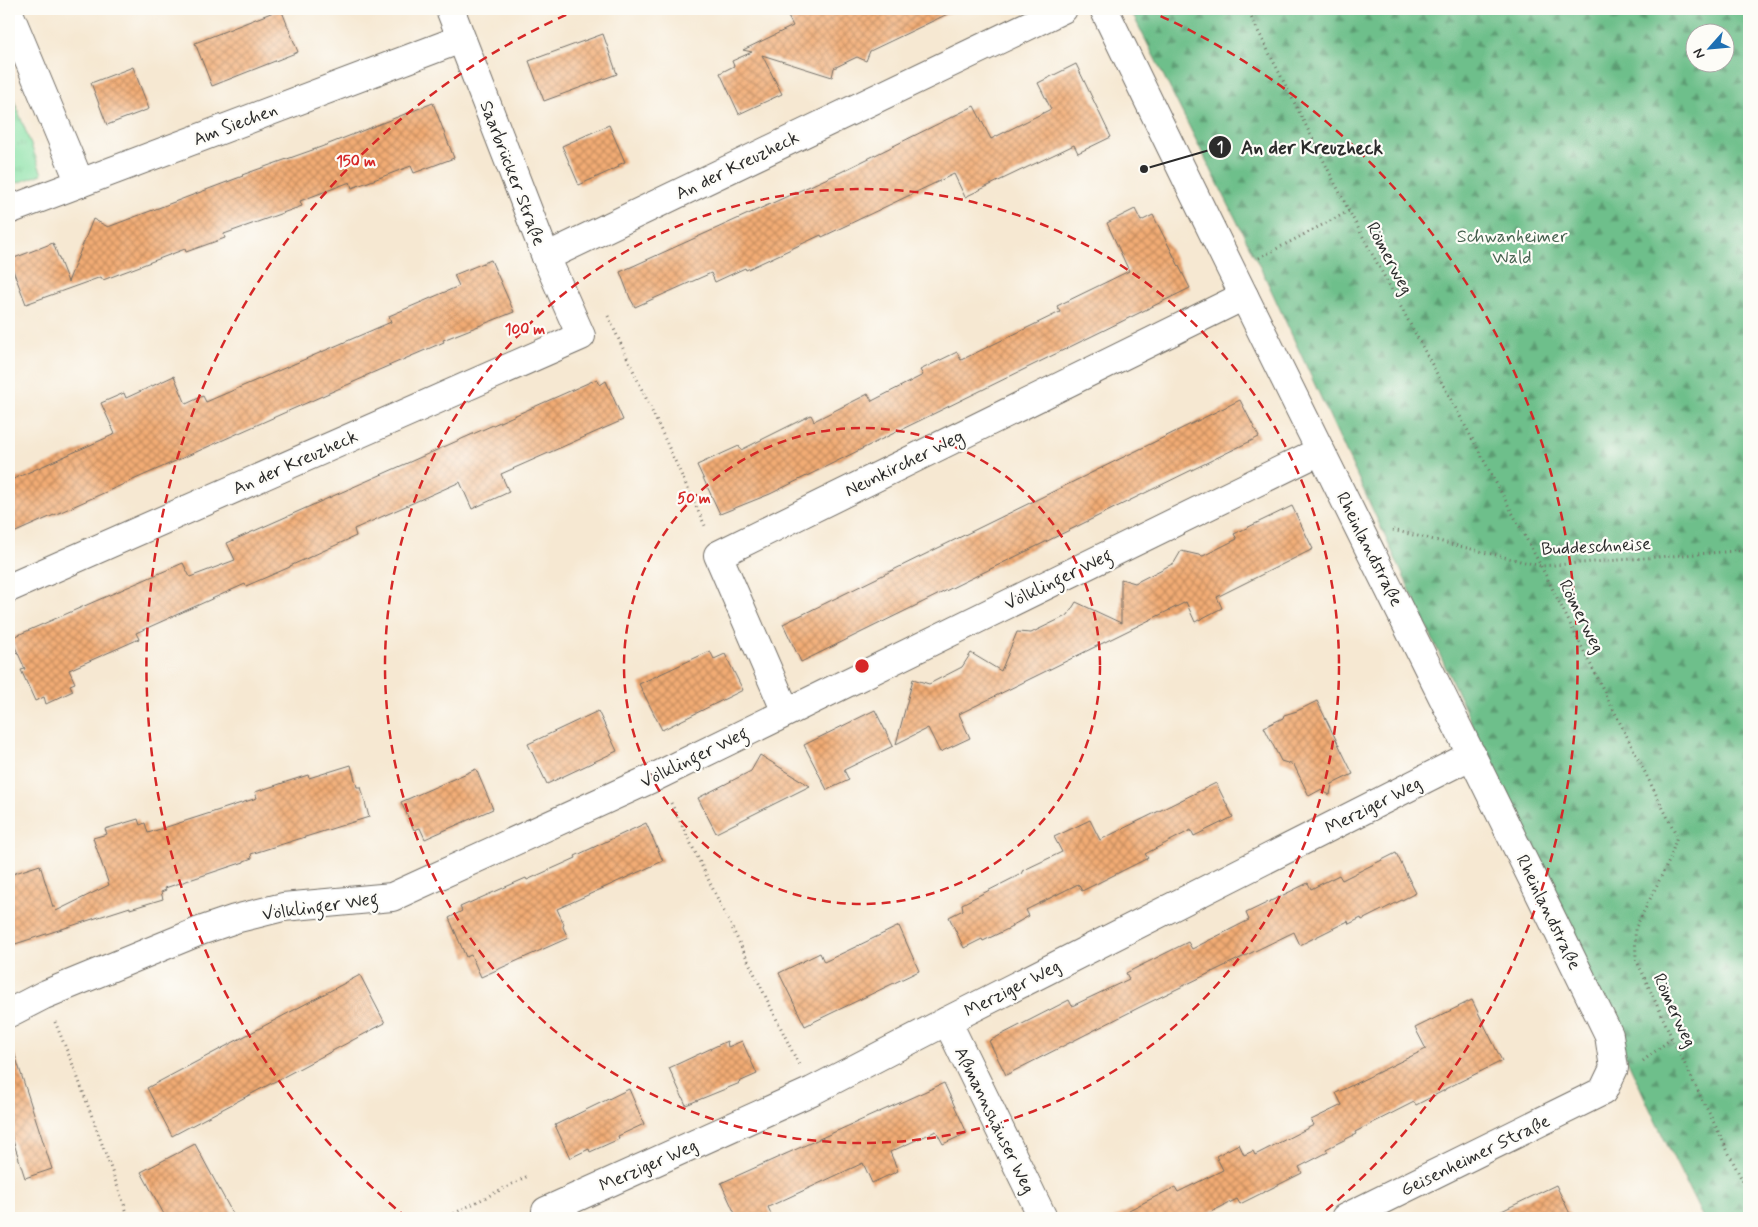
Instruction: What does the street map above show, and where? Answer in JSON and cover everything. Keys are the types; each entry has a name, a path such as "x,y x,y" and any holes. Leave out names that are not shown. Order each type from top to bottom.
{"street":[{"name":"Saarbrücker Straße","path":"450,9 546,257 580,336"},
{"name":"An der Kreuzheck","path":"546,257 1063,9"},
{"name":"Rheinlandstraße","path":"1104,9 1231,272 1472,755 1609,1035 1614,1068 1603,1091"},
{"path":"9,13 80,183"},
{"name":"Am Siechen","path":"9,210 461,39"},
{"name":"Neunkircher Weg","path":"718,555 1244,296"},
{"name":"An der Kreuzheck","path":"9,588 580,336"},
{"name":"Völklinger Weg","path":"9,1013 44,995 200,931 235,919 283,908 392,896 657,776 1320,451"},
{"path":"718,555 786,712"},
{"name":"Merziger Weg","path":"546,1211 812,1091 1472,755"},
{"name":"Aßmannshäuser Weg","path":"947,1021 1043,1218"},
{"name":"Geisenheimer Straße","path":"1346,1218 1603,1091"}],"path":[{"name":"Römerweg","path":"1247,9 1349,211 1541,566 1677,836 1670,859 1635,929 1636,959 1672,1038 1749,1194"},
{"path":"1231,272 1349,211"},
{"path":"607,314 718,555"},
{"name":"Buddeschneise","path":"1358,525 1398,531 1541,566 1749,550"},
{"path":"657,776 812,1091"},
{"path":"44,995 75,1070 129,1218"},
{"path":"445,1218 514,1181 528,1176"}],"green space":[{"name":"Schwanheimer Wald","path":"1130,9 1749,9 1749,1218 1703,1218 1656,1122 1266,279"},
{"path":"9,87 42,174 9,186"}],"building":[{"path":"281,9 298,52 212,86 195,43"},
{"path":"784,9 958,9 870,51 866,61 857,57 834,68 832,77 762,55 782,94 739,114 720,73 734,66 732,61 752,52 743,50 793,26"},
{"path":"603,34 617,74 544,101 529,61"},
{"path":"1076,64 1111,137 1078,153 1074,145 965,197 954,174 822,237 821,235 746,270 745,268 715,282 711,273 635,307 630,298 620,272 841,172 974,106 991,139 1051,109 1038,83"},
{"path":"133,67 149,109 107,125 91,83"},
{"path":"433,103 454,158 414,173 411,166 352,188 350,182 300,201 302,206 224,234 225,238 186,252 185,249 103,280 101,277 26,304 9,260 53,243 68,282 93,219 108,227"},
{"path":"609,125 625,162 618,165 619,167 579,185 562,146"},
{"path":"1135,209 1141,221 1153,215 1190,288 770,494 720,514 697,465 739,446 741,450 811,415 814,421 868,394 872,401 923,375 920,370 957,352 961,360 1060,312 1057,306 1129,271 1107,223"},
{"path":"491,260 514,312 443,340 444,342 9,535 9,481 115,434 101,403 124,393 126,398 174,376 186,404 203,396 206,402 391,322 389,316 459,286 454,275"},
{"path":"597,379 600,385 606,381 623,420 501,474 509,492 472,509 460,482 354,529 356,536 290,567 246,586 245,584 136,633 139,639 69,670 75,683 70,685 73,691 46,704 44,697 35,701 21,670 25,669 11,638 183,563 190,577 235,560 227,543"},
{"path":"1240,400 1259,437 801,662 783,624"},
{"path":"1292,506 1313,549 1217,597 1222,608 1195,622 1186,602 959,714 970,738 940,752 928,728 896,744 913,679 929,684 962,667 971,653 1001,671 1017,632 1031,633 1068,615 1076,602 1121,623 1121,579 1135,583 1174,563 1181,551 1203,556 1237,539 1234,534"},
{"path":"710,651 714,659 725,654 743,690 662,730 639,684"},
{"path":"1317,701 1353,774 1332,784 1330,795 1320,790 1309,796 1294,765 1281,761 1264,727 1283,718 1284,715"},
{"path":"875,710 893,746 844,770 849,780 827,790 804,745"},
{"path":"598,711 617,751 547,784 528,744"},
{"path":"760,755 810,786 716,833 698,798 751,771"},
{"path":"351,765 357,787 361,787 369,817 251,854 252,858 244,862 165,888 166,890 161,892 163,899 130,909 130,907 9,946 9,875 40,865 53,907 55,907 56,911 109,885 93,838 107,834 105,829 138,819 140,825 145,823 148,833 257,798 255,792 308,775 309,778"},
{"path":"476,769 493,809 425,839 420,828 414,830 401,802"},
{"path":"1216,783 1233,817 1194,836 1191,830 1145,854 1148,858 1082,891 1078,884 1026,910 1029,916 1012,927 964,948 949,917 963,910 962,904 1023,873 1022,871 1062,852 1054,837 1090,820 1100,840"},
{"path":"646,823 663,861 557,909 568,938 481,977 471,955 466,957 449,918 462,911 460,907 576,858 575,856"},
{"path":"1396,853 1416,893 1362,920 1361,918 1349,924 1348,921 1300,945 1294,932 1006,1075 989,1041 1069,1000 1072,1006 1129,979 1126,973 1188,942 1192,949 1249,920 1246,913 1308,883 1311,889 1339,875 1342,880"},
{"path":"899,926 919,971 805,1026 779,973 820,953 824,962"},
{"path":"360,975 385,1023 172,1136 147,1088"},
{"path":"1472,1000 1502,1061 1416,1105 1414,1102 1355,1132 1356,1134 1326,1149 1328,1152 1299,1167 1302,1173 1240,1204 1237,1199 1199,1218 1113,1218 1175,1187 1178,1192 1223,1170 1216,1156 1239,1144 1244,1155 1253,1151 1255,1155 1314,1125 1311,1120 1342,1105 1336,1093 1426,1049 1415,1028"},
{"path":"727,1041 728,1047 742,1041 757,1074 686,1105 669,1068"},
{"path":"14,1052 52,1169 25,1178 9,1128 9,1053"},
{"path":"944,1083 967,1133 943,1144 936,1131 890,1152 898,1171 872,1183 863,1163 768,1207 773,1218 737,1218 721,1183"},
{"path":"629,1089 644,1124 618,1136 619,1139 590,1152 589,1149 570,1158 555,1125"},
{"path":"195,1144 235,1218 166,1218 141,1172"},
{"path":"1556,1185 1572,1218 1487,1218"}],"place":[{"name":"An der Kreuzheck","path":"1144,169"}]}
